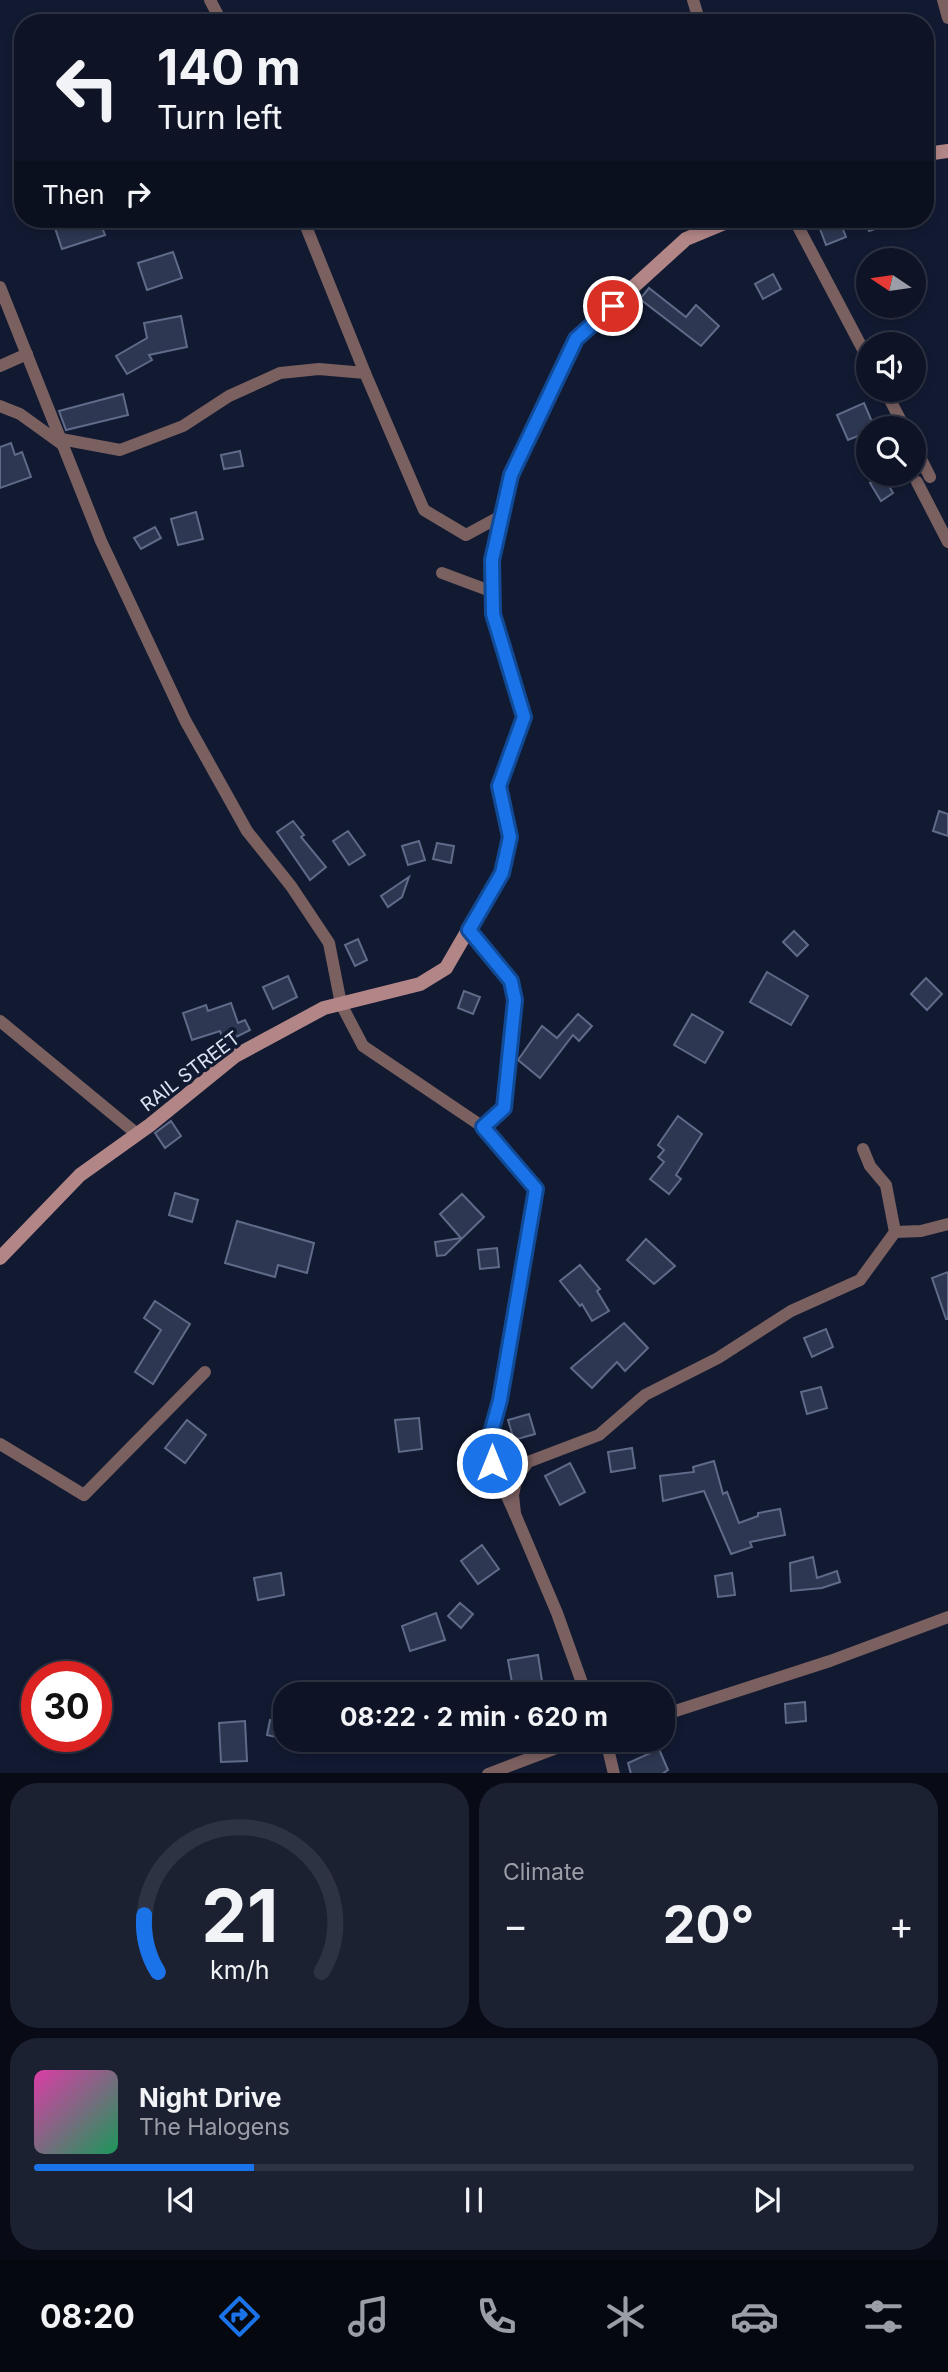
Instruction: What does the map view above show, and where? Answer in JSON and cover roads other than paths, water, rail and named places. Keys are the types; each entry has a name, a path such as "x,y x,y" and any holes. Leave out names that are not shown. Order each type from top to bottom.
{"street":[{"path":"943,0 948,18"},
{"path":"307,228 365,373 425,510 466,536 501,516"},
{"name":"RAIL STREET","path":"0,1258 80,1175 137,1135 235,1056 324,1008 419,984 446,968 502,873 510,837 499,786 524,717 493,614 492,560 511,475 576,339 686,239 711,228"},
{"path":"799,228 856,336"},
{"path":"0,287 101,541 185,720 247,831 291,886 329,943 341,1004 363,1046 483,1127 536,1189 500,1400 488,1444 492,1463 557,1612 582,1682"},
{"path":"0,366 27,354"},
{"path":"0,406 20,414 62,442 120,450 183,426 229,396 280,373 319,369 365,373"},
{"path":"926,469 930,477"},
{"path":"920,486 948,542"},
{"path":"442,573 492,592"},
{"path":"469,930 511,981 515,1000 504,1108 483,1127"},
{"path":"0,1021 137,1135"},
{"path":"515,1514 513,1495 517,1476 528,1462 599,1435 645,1395 718,1358 791,1311 860,1280 895,1232 886,1185 870,1166 863,1149"},
{"path":"895,1232 921,1231 948,1224"},
{"path":"0,1444 84,1495 205,1372"},
{"path":"675,1711 830,1661 948,1617"},
{"path":"488,1773 545,1752"},
{"path":"609,1752 614,1773"}]}
